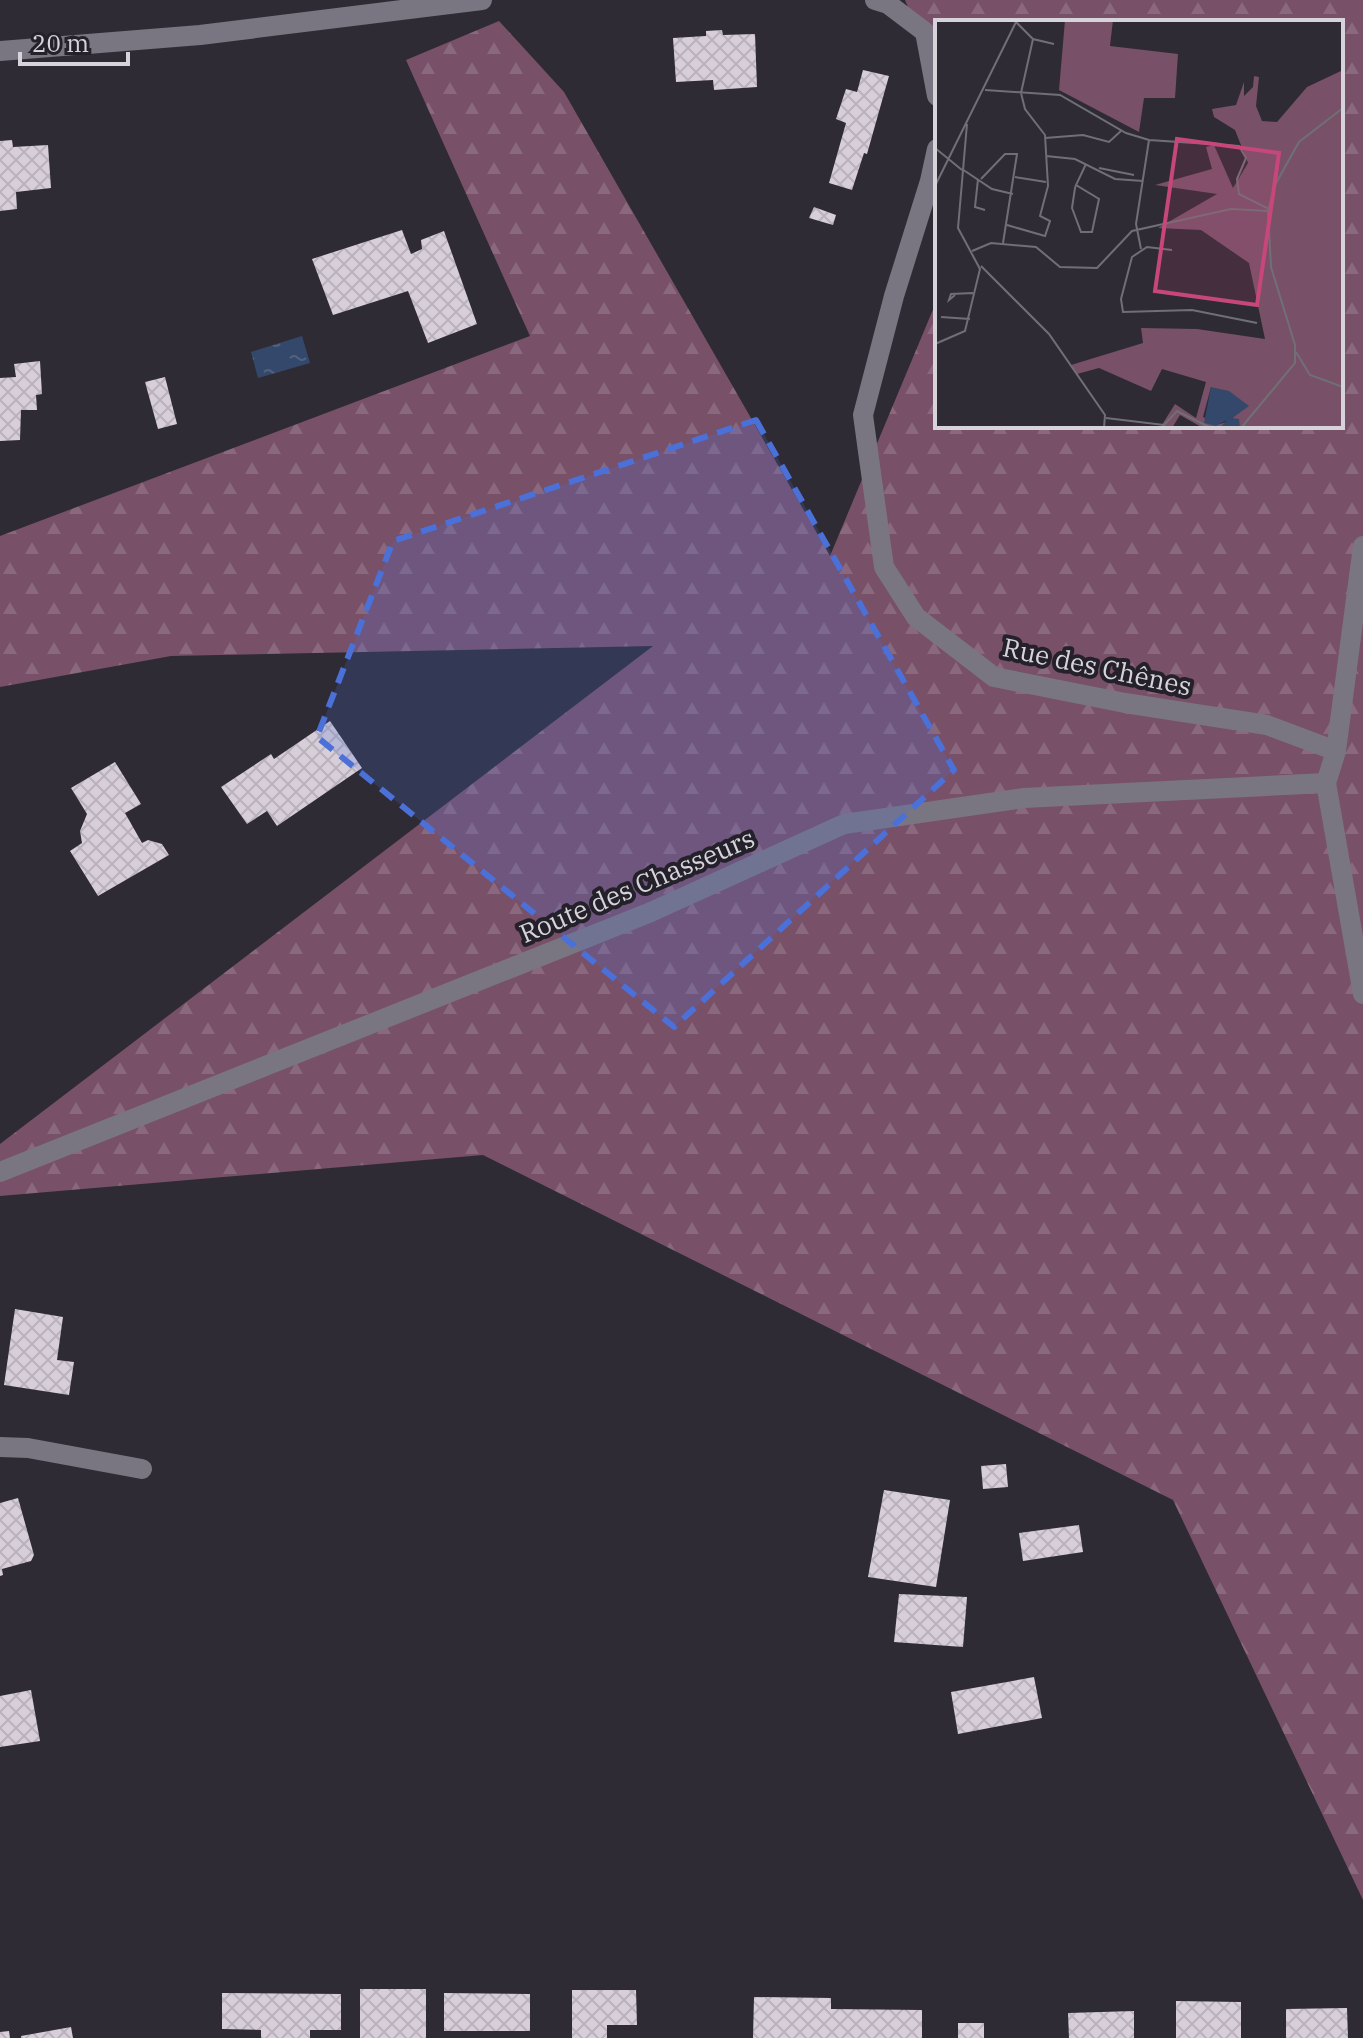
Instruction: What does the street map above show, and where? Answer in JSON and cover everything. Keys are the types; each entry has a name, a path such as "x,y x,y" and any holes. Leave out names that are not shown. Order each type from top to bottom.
{"street":[{"path":"0,51 200,35 482,0"},
{"path":"875,0 888,4 925,32 935,85"},
{"name":"Rue des Chênes","path":"935,158 863,415 884,567 916,617 994,677 1125,703 1267,725 1336,751"},
{"path":"1363,546 1336,751 1326,783 1363,994"},
{"name":"Route des Chasseurs","path":"0,1172 651,912 844,824 1024,798 1326,783"},
{"path":"0,1447 28,1448 142,1469"}],"highlighted area":[{"path":"756,420 954,770 674,1027 317,737 393,541"}],"green space":[{"path":"905,0 1363,0 1363,1900 1173,1500 483,1155 0,1196 0,1144 653,646 171,656 0,687 0,536 530,336 406,60 499,21 564,92 830,556 935,305 935,428 1343,428 1343,20 935,20 935,69"}],"water":[{"path":"302,336 310,363 258,378 251,352"}],"building":[{"path":"722,30 723,35 755,34 757,87 714,90 713,80 676,82 673,38 706,36 706,31"},
{"path":"863,70 889,76 867,154 864,153 852,190 829,183 846,123 836,119 846,89 857,92"},
{"path":"12,140 13,147 48,145 51,188 16,192 17,209 0,211 0,141"},
{"path":"814,207 836,215 833,225 809,218"},
{"path":"402,230 411,254 422,249 421,240 444,231 477,324 428,343 408,291 333,315 312,259"},
{"path":"40,361 42,394 36,395 37,410 21,410 20,440 0,441 0,378 16,377 14,364"},
{"path":"165,377 177,424 158,429 145,382"},
{"path":"330,721 362,768 277,826 267,811 247,824 221,787 271,754 274,759"},
{"path":"115,762 141,804 125,813 142,843 148,840 162,844 169,855 98,896 70,851 82,843 80,831 87,814 71,788"},
{"path":"15,1309 63,1317 57,1360 74,1362 69,1395 4,1385"},
{"path":"1006,1464 1008,1487 983,1489 981,1466"},
{"path":"884,1490 950,1500 936,1587 868,1577"},
{"path":"18,1498 34,1555 31,1561 2,1569 3,1575 0,1576 0,1503"},
{"path":"1079,1525 1083,1552 1023,1561 1019,1533"},
{"path":"899,1594 967,1597 963,1647 894,1642"},
{"path":"1034,1677 1042,1718 958,1734 951,1692"},
{"path":"31,1690 40,1741 0,1747 0,1696"},
{"path":"360,1989 426,1989 426,2038 360,2038"},
{"path":"572,1990 636,1990 637,2025 607,2025 607,2038 572,2038"},
{"path":"222,1993 341,1994 341,2030 310,2030 310,2038 261,2038 261,2030 222,2029"},
{"path":"444,1993 530,1994 530,2031 444,2031"},
{"path":"754,1997 831,1998 831,2009 922,2010 922,2038 753,2038"},
{"path":"1176,2001 1241,2002 1241,2038 1176,2038"},
{"path":"1347,2008 1348,2038 1286,2038 1286,2009"},
{"path":"1134,2011 1134,2038 1069,2038 1068,2013"},
{"path":"958,2023 984,2023 984,2038 958,2038"},
{"path":"71,2027 73,2038 21,2038 21,2036"},
{"path":"9,2031 10,2038 0,2038 0,2032"}]}
